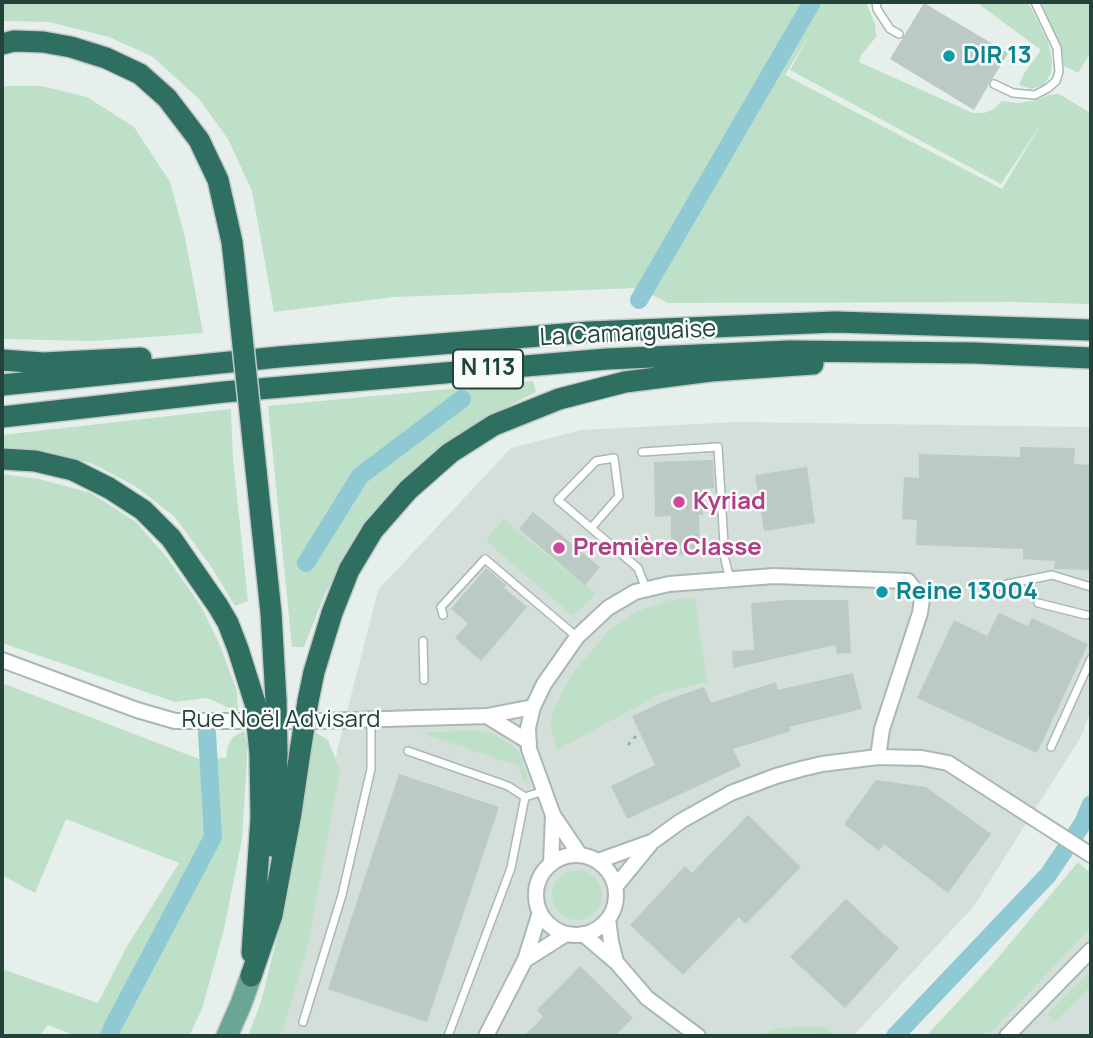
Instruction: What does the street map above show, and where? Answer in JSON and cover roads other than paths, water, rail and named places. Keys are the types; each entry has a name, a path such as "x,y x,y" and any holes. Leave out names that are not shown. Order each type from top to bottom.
{"highway":[{"path":"2,44 14,41 43,42 71,47 106,58 140,75 167,98 199,140 218,180 233,242 271,613 265,701 275,817 263,914 251,976"},
{"name":"La Camarguaise","path":"2,386 279,357 589,332 835,322 1091,330"},
{"name":"La Camarguaise","path":"2,417 224,392 607,359 789,351 975,353 1091,358"},
{"path":"251,976 272,915 308,701 332,613 349,570 373,530 408,490 450,453 494,425 559,399 625,382 711,371 975,353"},
{"path":"2,360 43,363 197,355 279,357"},
{"path":"2,459 35,461 73,470 109,488 143,510 171,538 218,606 265,701"}],"main road":[{"path":"227,1036 251,976"}],"street":[{"path":"580,855 553,815 530,749 528,728 533,706 544,684 577,637 608,608 635,592 669,584 774,576 908,581 922,598 920,613 882,729 878,757"},
{"name":"Rue Noël Advisard","path":"2,660 137,710 175,721 371,721 487,716 533,706"},
{"path":"487,716 529,742"},
{"path":"615,887 652,842 681,821 731,793 776,776 822,764 878,757 922,758 948,764 1091,855"},
{"path":"551,864 553,815"},
{"path":"598,861 652,842"},
{"path":"569,855 580,855 598,861 612,876 615,887 614,909 608,919 601,927 583,934 566,934 555,929 540,912 536,899 542,874 551,864 569,855"},
{"path":"486,1036 525,960 540,912"},
{"path":"608,919 617,963"},
{"path":"525,960 566,934"},
{"path":"583,934 617,963 647,998 698,1036"},
{"path":"1007,1036 1091,950"}],"lane":[{"path":"876,2 877,9 890,29 899,34"},
{"path":"994,84 1013,93 1035,95 1056,81 1059,72 1057,48 1035,2"},
{"path":"642,452 718,447 725,560 730,580"},
{"path":"592,527 620,496 614,458 596,460 558,500 638,568 647,589"},
{"path":"443,615 442,607 485,559 577,637"},
{"path":"988,588 1052,575 1091,587"},
{"path":"1038,603 1086,615"},
{"path":"424,641 424,680"},
{"path":"1051,747 1091,659"},
{"path":"303,1022 342,895 371,769 371,721"},
{"path":"408,751 508,786 525,797"},
{"path":"525,797 544,791"},
{"path":"448,1036 510,868 525,797"}],"waterway":[{"path":"639,300 812,2"},
{"path":"306,563 360,476 462,399"},
{"path":"109,1036 213,837 207,733"},
{"path":"895,1036 1048,875 1083,823 1091,804"}],"place":[{"name":"DIR 13","path":"949,56"},
{"name":"Kyriad","path":"679,502"},
{"name":"Première Classe","path":"559,548"},
{"name":"Reine 13004","path":"882,592"}]}
